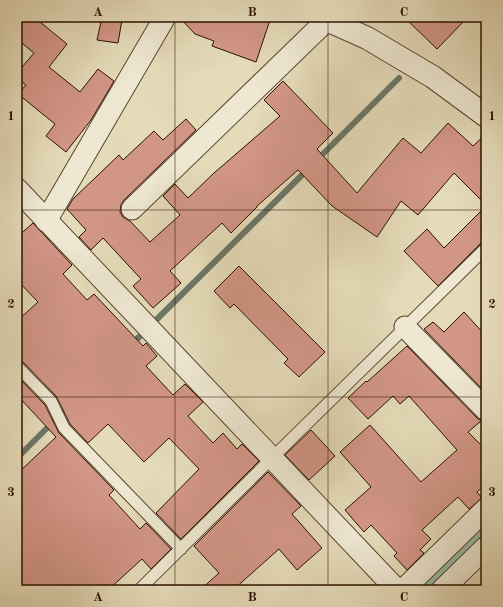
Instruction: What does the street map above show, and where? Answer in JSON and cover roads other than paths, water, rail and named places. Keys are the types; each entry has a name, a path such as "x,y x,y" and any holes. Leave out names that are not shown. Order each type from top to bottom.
{"street":[{"path":"46,221 165,17"},
{"path":"132,209 324,18 367,38 433,77 486,116"},
{"path":"19,195 46,221 397,590"},
{"path":"405,327 486,410"},
{"path":"404,590 486,509"},
{"path":"442,590 486,547"}],"lane":[{"path":"140,590 486,248"},
{"path":"17,366 51,401 64,428 181,549"}],"waterway":[{"path":"317,160 399,78"},
{"path":"131,345 308,169"},
{"path":"17,458 69,406"},
{"path":"424,590 486,529"}]}
